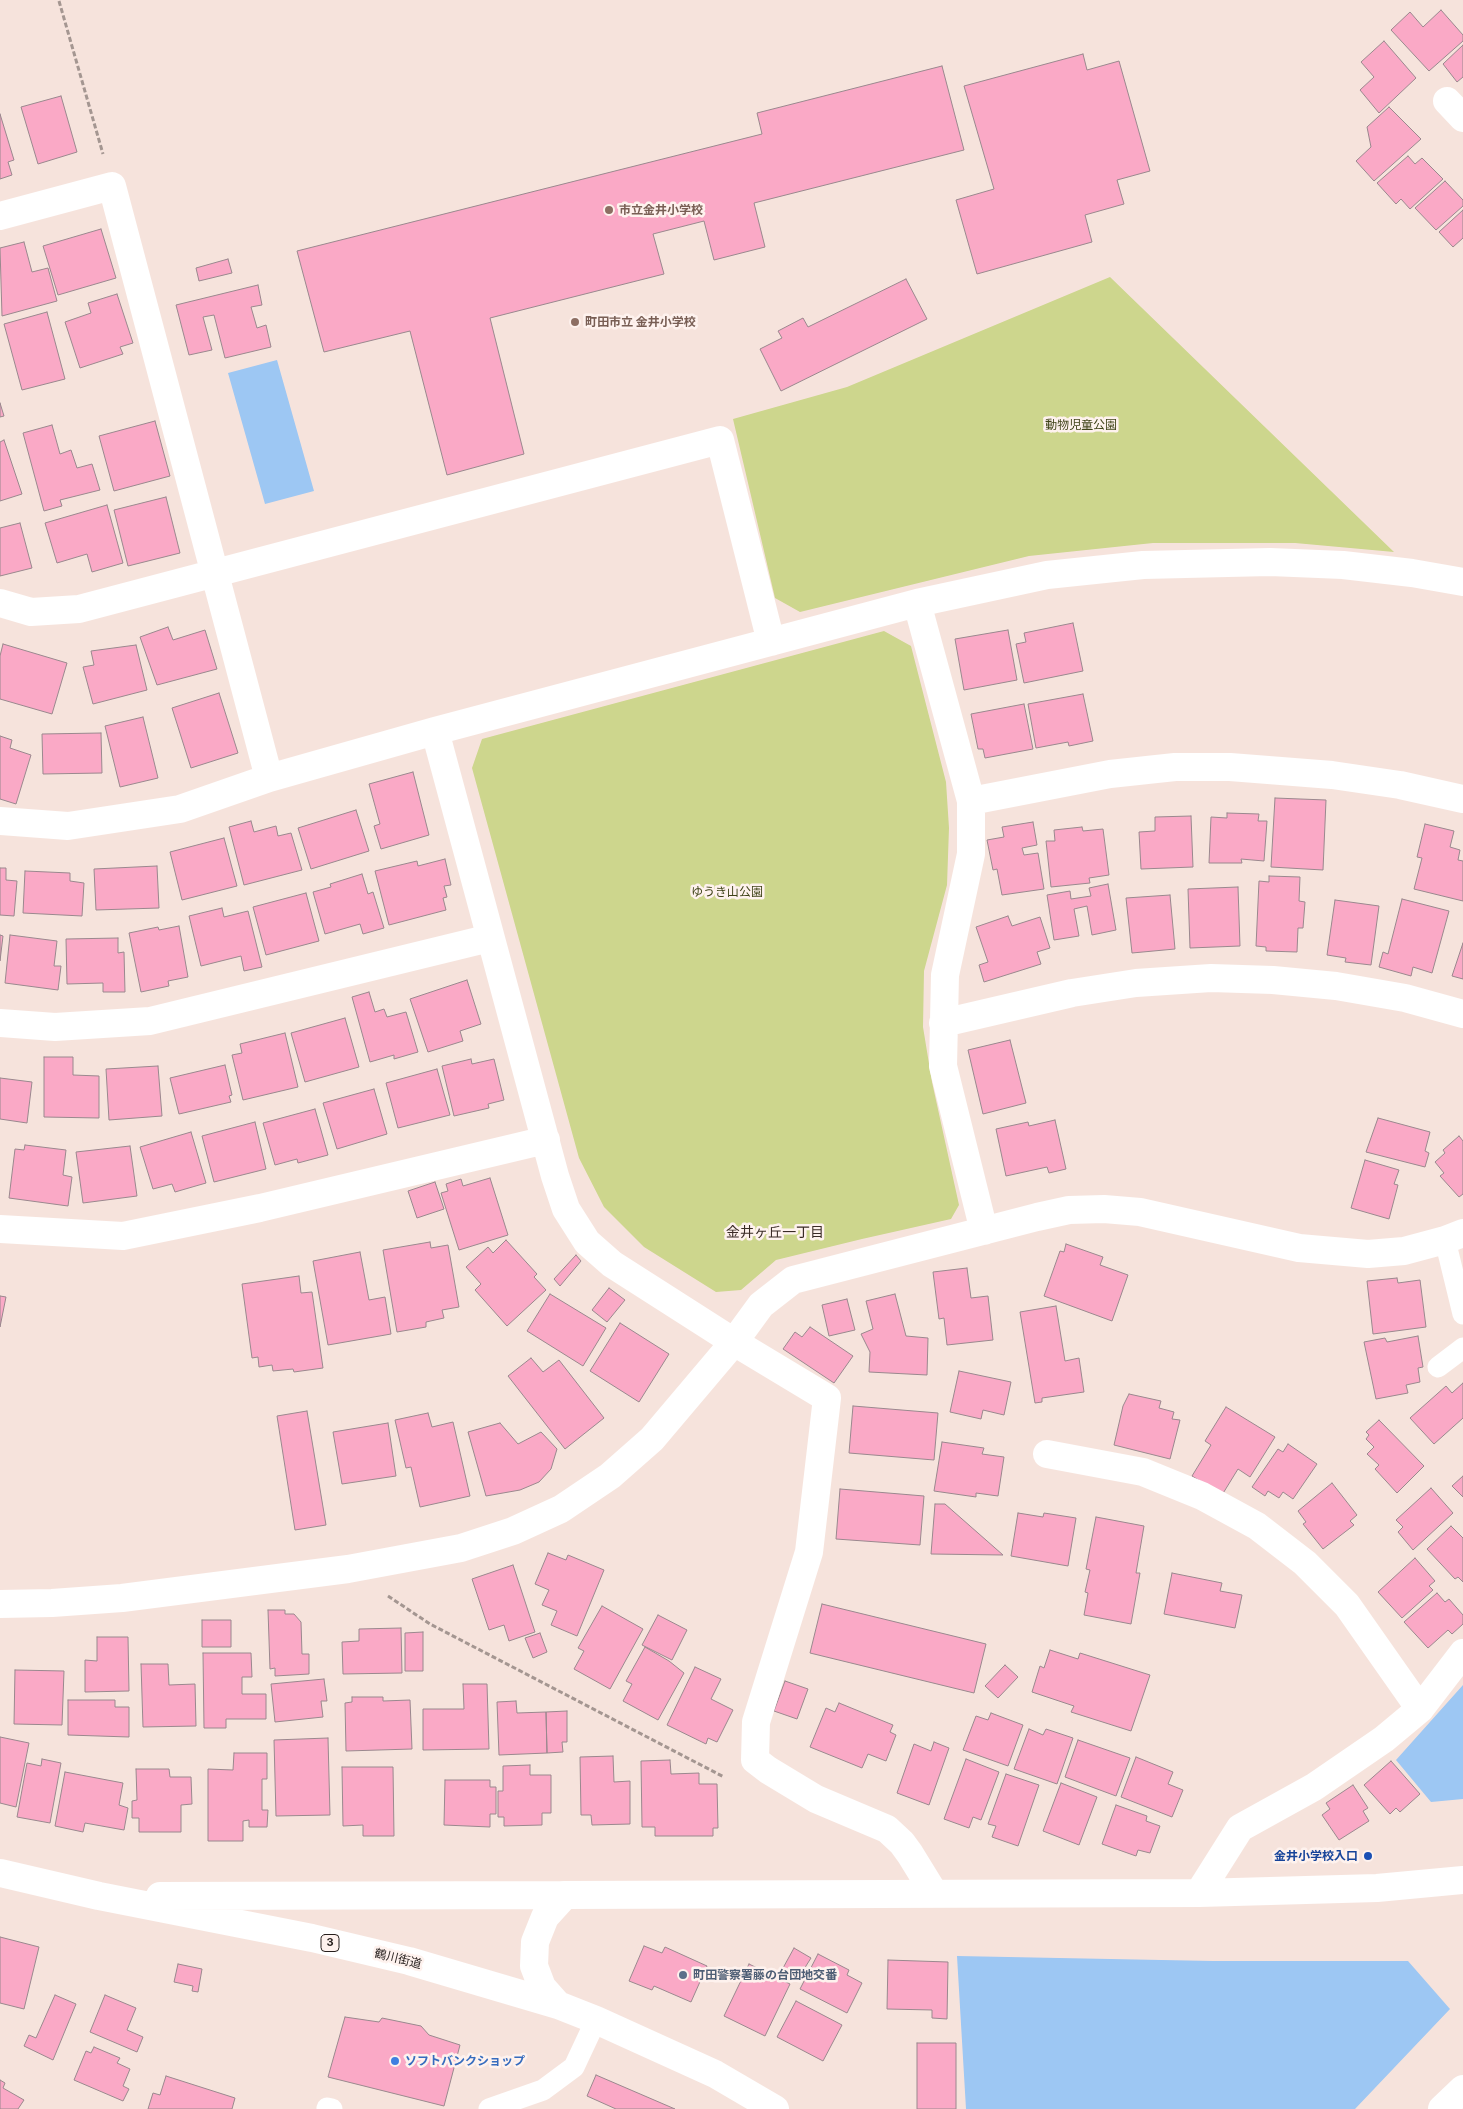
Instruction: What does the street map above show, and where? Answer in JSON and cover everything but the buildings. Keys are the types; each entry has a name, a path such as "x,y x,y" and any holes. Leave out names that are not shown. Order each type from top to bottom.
{"street":[{"path":"0,216 112,186 269,778"},
{"path":"0,603 31,612 79,609 126,598 213,572 720,440 771,642"},
{"path":"0,820 68,826 180,809 269,778 434,731 917,603 1047,575 1143,565 1270,562 1344,565 1412,573 1463,582"},
{"path":"917,603 971,800 971,854 945,975 943,1066 984,1231"},
{"path":"434,731 566,1209 587,1242 612,1264 734,1342 827,1398 809,1552 756,1722 756,1760 768,1770 816,1799 886,1829 910,1854 934,1893"},
{"path":"971,800 1110,774 1175,767 1230,767 1332,775 1400,785 1463,799"},
{"path":"0,1023 55,1027 150,1021 490,938"},
{"path":"943,1023 1072,993 1136,983 1211,978 1273,980 1336,986 1405,998 1463,1014"},
{"path":"0,1230 123,1236 260,1208 546,1140"},
{"path":"0,1604 52,1603 122,1598 348,1570 461,1548 513,1532 561,1509 610,1476 652,1439 734,1342 761,1305 793,1280 984,1231 1070,1210 1104,1209 1140,1212 1323,1252 1368,1254 1404,1251 1454,1236"},
{"path":"1047,1454 1142,1472 1202,1496 1257,1526 1305,1564 1347,1604 1420,1709"},
{"path":"1199,1893 1240,1828 1314,1787 1384,1739 1420,1709 1463,1653"},
{"name":"鶴川街道","path":"0,1873 99,1896 312,1938 409,1961 558,2005 596,2020 715,2074 775,2109"},
{"path":"565,1895 1199,1893 1377,1888 1463,1880"},
{"name":"3","path":"99,1896 565,1895"},
{"name":"3","path":"558,2005 542,1987 534,1966 535,1942 546,1917 565,1895"},
{"path":"1442,2109 1463,2089"}],"lane":[{"path":"1454,1236 1463,1314"},
{"path":"1438,1367 1463,1348"},
{"path":"489,2109 543,2090 574,2067 596,2020"}],"path":[{"path":"59,1 112,186"},
{"path":"348,1570 430,1624 742,1786 768,1770"}],"green space":[{"name":"動物児童公園","path":"1110,277 1394,552 1295,543 1153,543 1029,556 800,612 775,598 733,419 847,387"},
{"name":"ゆうき山公園","path":"884,631 911,646 946,782 949,828 947,885 924,971 923,1027 932,1082 959,1205 951,1219 776,1260 741,1290 716,1292 644,1247 604,1207 579,1158 472,768 482,739"}],"water":[{"path":"277,360 314,491 265,504 228,373"},
{"path":"1463,1685 1463,1799 1431,1802 1396,1760"},
{"path":"957,1956 1213,1961 1408,1961 1450,2009 1355,2109 966,2109"}],"place":[{"name":"市立金井小学校","path":"609,210"},
{"name":"町田市立 金井小学校","path":"575,322"},
{"name":"金井小学校入口","path":"1368,1856"},
{"name":"町田警察署藤の台団地交番","path":"683,1975"},
{"name":"ソフトバンクショップ","path":"395,2061"}],"district":[{"name":"金井ヶ丘一丁目","path":"775,1233"}]}
